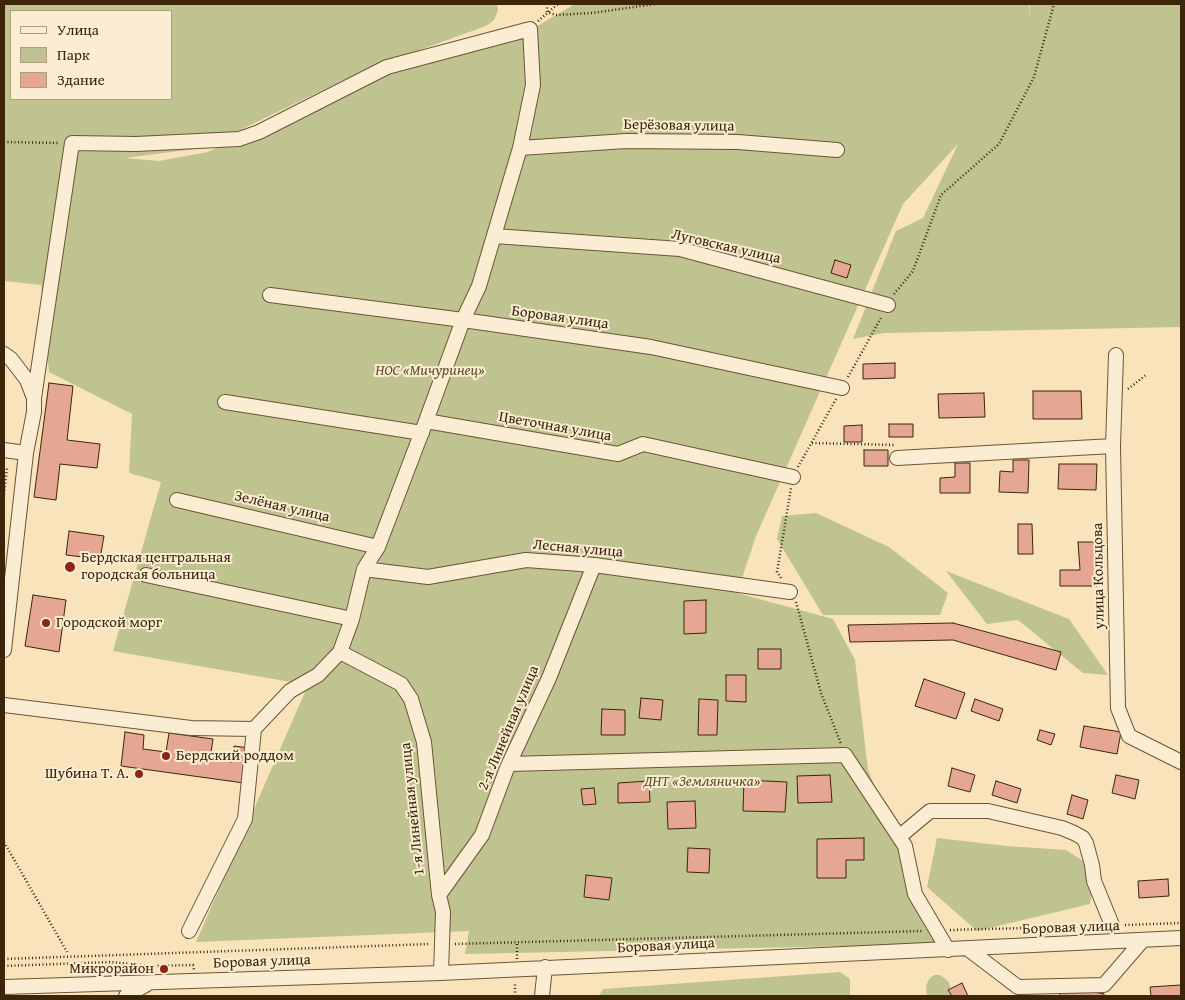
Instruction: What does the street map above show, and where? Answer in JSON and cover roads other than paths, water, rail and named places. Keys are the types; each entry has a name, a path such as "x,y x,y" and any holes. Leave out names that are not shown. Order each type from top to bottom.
{"street":[{"path":"4,650 5,623 26,453 34,412 34,398 72,143 136,144 239,139 259,132 387,67 530,29 533,85 520,148 494,236 478,286 462,320 378,547 364,569 352,619 340,652 318,675 290,691 254,729 245,818 189,931"},
{"name":"Берёзовая улица","path":"520,148 626,141 738,142 837,150"},
{"name":"Луговская улица","path":"494,236 680,249 888,305"},
{"name":"Боровая улица","path":"270,295 651,347 842,388"},
{"path":"4,354 11,359 27,380 34,398"},
{"name":"улица Кольцова","path":"1116,355 1113,446 1118,708 1129,736 1181,762"},
{"name":"Цветочная улица","path":"225,402 618,454 643,444 793,477"},
{"path":"897,451 1113,446"},
{"path":"4,450 26,453"},
{"name":"Зелёная улица","path":"177,500 378,547"},
{"name":"Лесная улица","path":"364,569 428,577 526,560 594,565 790,592"},
{"name":"2-я Линейная улица","path":"439,895 482,835 509,764 549,678 594,565"},
{"path":"146,574 352,619"},
{"name":"1-я Линейная улица","path":"340,652 401,684 411,699 424,742 439,895 443,912 441,973"},
{"path":"4,705 191,728 254,729"},
{"path":"509,764 845,755 905,846 915,894 948,950"},
{"path":"899,837 930,811 988,811 1062,828 1083,838 1086,843 1092,864 1094,881 1112,925"},
{"name":"Боровая улица","path":"4,987 441,973 1181,938"},
{"path":"968,949 1018,987 1104,985 1142,941"},
{"path":"542,996 545,967"},
{"name":"Боровая улица","path":"126,996 152,982"}],"place":[{"name":"Бердская центральная городская больница","path":"70,567"},
{"name":"Городской морг","path":"46,623"},
{"name":"Бердский роддом","path":"166,756"},
{"name":"Шубина Т. А.","path":"139,774"},
{"name":"Микрорайон","path":"164,969"}],"park label":[{"name":"НОС «Мичуринец»","path":"430,371"},
{"name":"ДНТ «Земляничка»","path":"702,782"}]}
